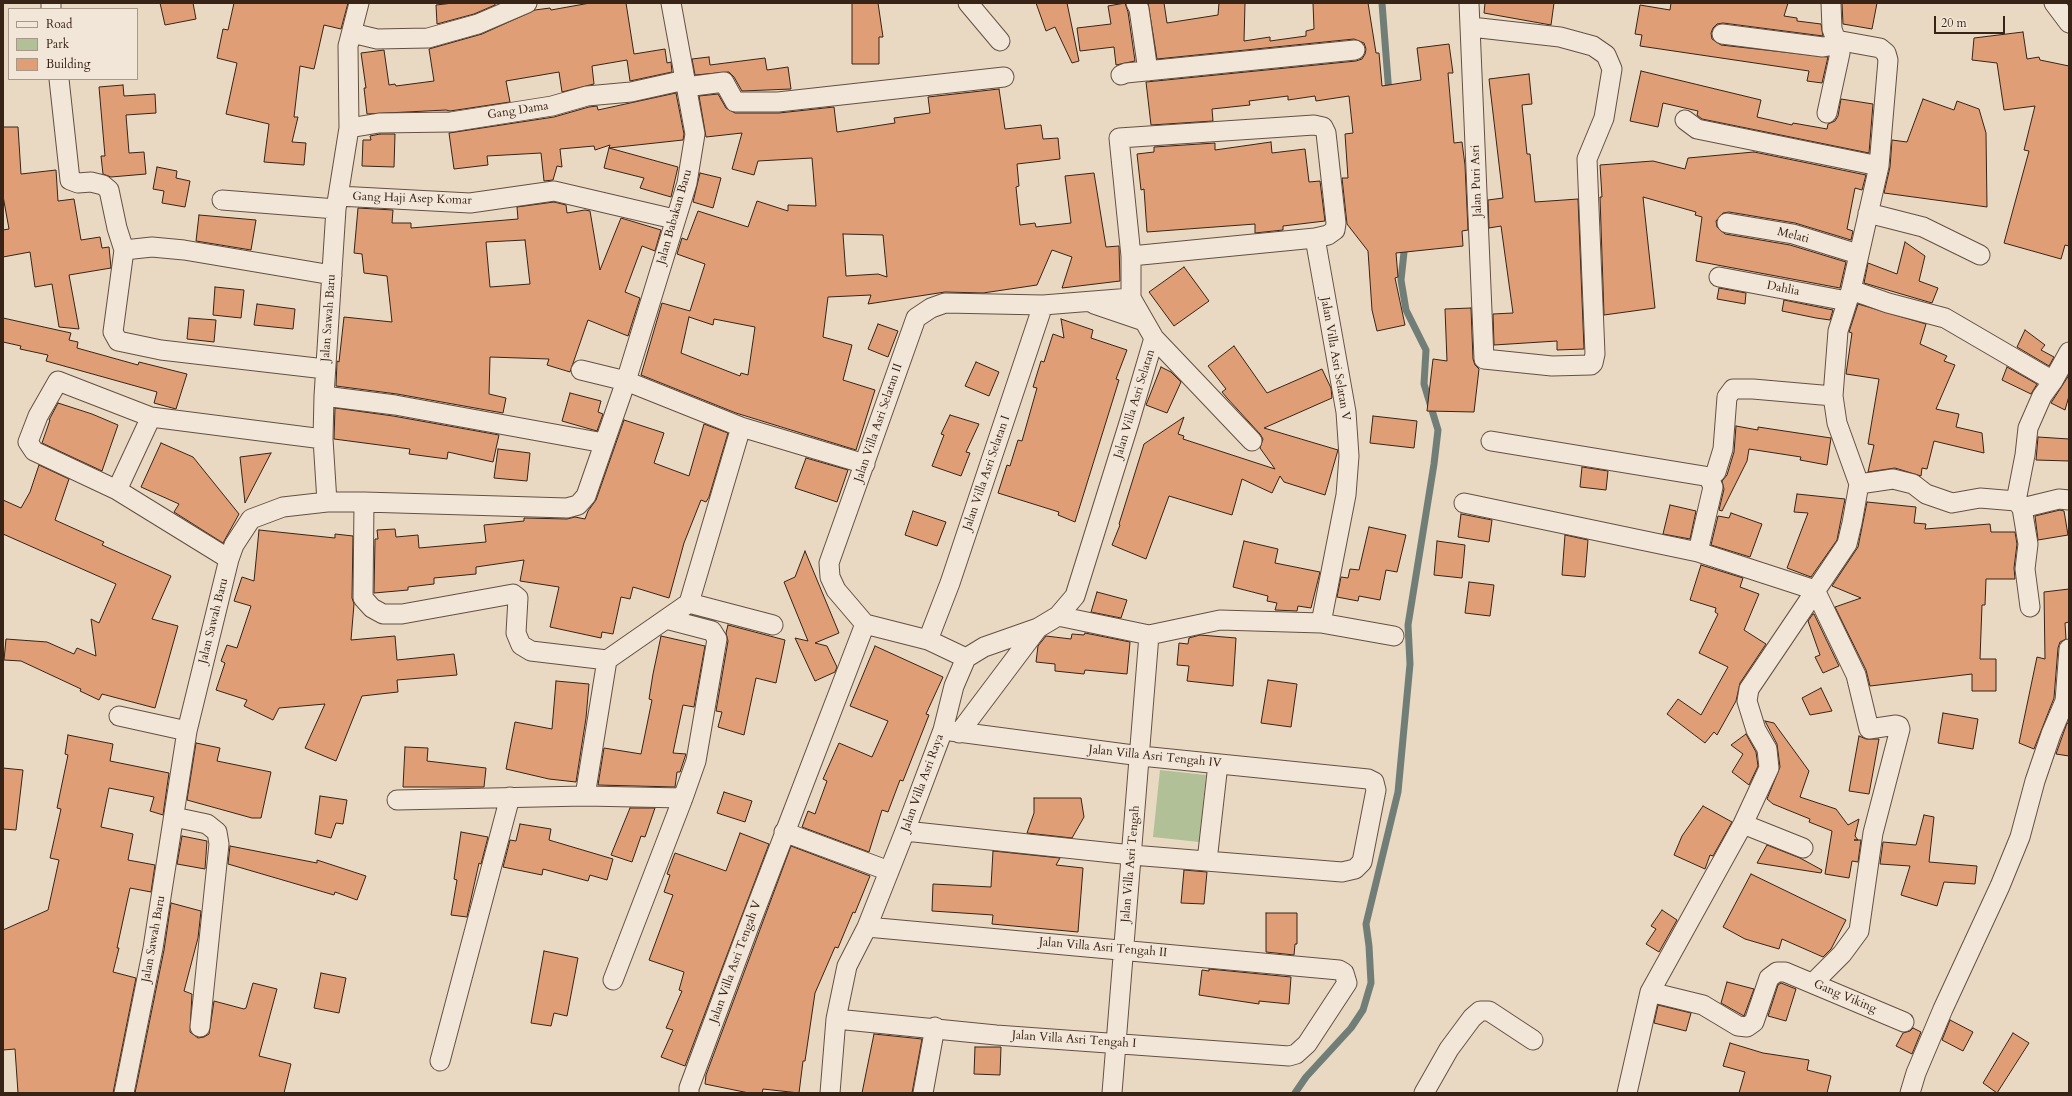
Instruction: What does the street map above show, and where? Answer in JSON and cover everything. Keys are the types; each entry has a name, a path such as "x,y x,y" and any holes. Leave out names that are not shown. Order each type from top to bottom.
{"street":[{"name":"Jalan Sawah Baru","path":"124,1093 153,948 187,731 229,559 234,545 251,519 283,507 328,502 323,439 325,369 337,203 349,128 348,46 359,3"},
{"path":"352,33 377,39 428,38 478,24 527,3"},
{"name":"Jalan Babakan Baru","path":"328,502 549,508 578,505 586,496 626,381 674,220 687,183 695,134 671,3"},
{"path":"968,3 1000,40"},
{"path":"1136,3 1139,9 1148,71"},
{"name":"Jalan Puri Asri","path":"1469,3 1484,359 1552,366 1588,366 1593,363 1596,354 1587,159 1604,118 1612,69 1606,55 1594,46 1560,37 1471,27"},
{"path":"1827,113 1840,52 1832,29 1831,3"},
{"path":"2054,3 2069,23"},
{"path":"1627,1093 1650,992 1743,824 1769,768 1768,749 1756,730 1747,701 1748,694 1814,590 1847,544 1859,484 1837,423 1833,396 1838,331 1849,296 1879,166 1886,95 1888,60 1886,53 1880,48 1836,42 1822,47 1722,34"},
{"path":"1121,75 1355,50"},
{"name":"Gang Dama","path":"349,128 379,123 450,122 552,106 587,96 632,92 686,83 724,82 735,102 778,102 1004,77"},
{"path":"59,80 70,180 78,184 91,182 103,185 109,190 116,228 124,250 113,332 118,341 161,350 325,369"},
{"path":"1685,120 1697,129 1879,166"},
{"path":"1131,256 1315,238 1328,235 1334,230 1336,223 1326,132 1323,127 1314,125 1119,138 1131,256 1131,298"},
{"name":"Gang Haji Asep Komar","path":"337,203 470,203 554,191 674,220"},
{"path":"222,200 337,203"},
{"path":"1868,213 1923,227 1980,256"},
{"name":"Melati","path":"1727,222 1793,234 1858,254"},
{"name":"Jalan Villa Asri Selatan V","path":"1315,238 1346,412 1349,456 1346,496 1321,623"},
{"path":"124,250 152,247 184,250 332,276"},
{"name":"Dahlia","path":"1719,277 1888,303 1945,318 2053,381"},
{"name":"Jalan Villa Asri Selatan II","path":"864,624 836,590 830,577 829,563 916,318 931,308 945,303 1043,305 1131,298"},
{"name":"Jalan Villa Asri Selatan","path":"1058,616 1075,596 1129,424 1154,338 1131,298"},
{"name":"Jalan Villa Asri Selatan II","path":"1087,302 1144,320"},
{"name":"Jalan Villa Asri Selatan I","path":"928,640 950,583 1043,305"},
{"path":"1154,338 1252,440"},
{"path":"2030,607 2025,569 2028,544 2019,504 2028,428 2042,396 2053,381 2069,352"},
{"path":"581,370 626,381 741,427 865,464"},
{"path":"229,559 117,490 34,451 28,442 38,416 58,380 151,417 323,439"},
{"path":"1709,478 1716,472 1723,449 1727,397 1733,389 1761,389 1833,396"},
{"path":"324,396 395,405 604,443"},
{"path":"117,490 151,417"},
{"path":"364,502 363,598 372,608 383,614 402,614 512,594 518,598 516,633 521,644 531,651 607,660 689,603 741,427"},
{"path":"1491,441 1709,478 1713,486 1698,552"},
{"path":"1859,484 1893,479 1913,484 1926,494 1952,502 1980,498 2019,504 2058,499 2069,500"},
{"path":"1464,503 1698,552 1814,590 1856,675 1869,729 1896,725 1899,726 1900,729 1874,833 1858,932 1842,954 1813,983"},
{"path":"689,603 773,624"},
{"path":"864,624 928,640 966,658 984,647 1038,628 1058,616 1149,636 1220,620 1321,623 1394,636"},
{"path":"613,980 696,761 717,640 712,631 666,619"},
{"name":"Jalan Villa Asri Tengah V","path":"689,1093 689,1088 784,832 864,624"},
{"path":"951,732 1038,628"},
{"name":"Jalan Villa Asri Tengah","path":"1112,1093 1141,756 1149,636"},
{"path":"1910,1093 1916,1073 1943,1009 2000,886 2020,837 2035,780 2051,734 2065,702 2069,649"},
{"name":"Jalan Villa Asri Raya","path":"830,1093 836,1019 847,966 866,927 905,831 951,732 954,686 966,658"},
{"path":"585,796 607,660"},
{"path":"118,716 187,731"},
{"name":"Jalan Villa Asri Tengah IV","path":"951,732 1141,756 1368,779 1374,782 1376,790 1362,862 1355,869 1342,872 1207,861"},
{"path":"905,831 1132,856 1207,861 1218,764"},
{"path":"397,800 585,796 683,798"},
{"path":"440,1061 510,797"},
{"path":"174,818 207,824 217,832 219,844 200,1027"},
{"path":"1743,824 1804,848"},
{"path":"784,832 889,871"},
{"name":"Jalan Villa Asri Tengah II","path":"866,927 1338,970 1344,973 1347,983 1307,1044"},
{"name":"Gang Viking","path":"1650,992 1703,1005 1738,1026 1747,1027 1754,1022 1769,978 1777,972 1785,972 1904,1022"},
{"path":"1424,1093 1449,1049 1472,1018 1480,1011 1489,1011 1533,1040"},
{"name":"Jalan Villa Asri Tengah I","path":"836,1019 935,1027 996,1035 1289,1056 1296,1054 1307,1044"},
{"path":"923,1093 935,1027"}],"green space":[{"path":"1160,770 1206,775 1199,842 1153,837"}],"building":[{"path":"160,3 193,3 196,19 165,25"},
{"path":"234,3 348,3 341,29 324,25 314,69 300,66 294,117 298,117 292,142 306,143 304,165 264,162 269,124 226,114 237,63 217,58 223,29 228,30"},
{"path":"453,3 495,3 495,5 474,14 437,24 436,5"},
{"path":"590,3 626,3 634,54 665,49 667,63 671,62 672,72 630,81 627,60 592,66 594,84 562,92 559,72 506,81 510,102 450,111 367,114 364,88 366,88 361,53 384,50 389,85 395,84 396,86 434,81 429,49 482,34 535,10 550,8 551,10"},
{"path":"852,3 878,3 883,37 879,37 879,64 852,64"},
{"path":"1036,3 1067,3 1079,61 1072,63 1055,27 1046,31"},
{"path":"1125,3 1128,12 1135,61 1116,65 1114,47 1080,51 1077,28 1111,24 1108,6"},
{"path":"1148,3 1164,3 1167,23 1218,15 1219,3 1245,3 1244,41 1270,37 1270,41 1306,36 1306,31 1314,29 1313,3 1368,3 1376,53 1379,53 1382,86 1421,80 1417,48 1449,44 1453,73 1448,73 1454,143 1462,142 1465,165 1468,230 1462,231 1463,246 1396,253 1398,277 1395,278 1405,325 1377,331 1372,310 1368,251 1347,224 1342,178 1348,178 1345,134 1353,133 1349,96 1316,101 1315,96 1288,100 1288,96 1249,101 1250,105 1212,109 1213,121 1151,125 1146,82 1356,61 1362,59 1365,54 1366,49 1364,43 1354,39 1157,59"},
{"path":"1485,3 1554,3 1551,25 1484,13"},
{"path":"1671,3 1788,3 1784,16 1797,18 1797,21 1821,24 1823,36 1723,23 1717,24 1713,28 1711,33 1712,39 1721,45 1828,57 1822,83 1807,81 1809,71 1640,46 1642,35 1635,34 1640,5 1670,10"},
{"path":"1842,3 1877,3 1872,29 1843,24"},
{"path":"2023,32 2027,59 2039,57 2040,60 2069,66 2069,246 2065,245 2061,259 2004,243 2029,151 2024,150 2035,106 2004,110 1997,63 1972,60 1974,38"},
{"path":"709,57 710,65 765,58 767,70 788,67 791,89 742,91 734,77 729,72 695,75 692,59"},
{"path":"1641,71 1761,100 1757,117 1792,125 1793,123 1827,129 1828,124 1835,121 1838,116 1841,99 1873,104 1869,153 1702,119 1697,115 1698,111 1663,103 1658,127 1630,121"},
{"path":"1529,74 1532,104 1522,105 1527,154 1530,154 1535,202 1578,199 1584,349 1557,350 1557,341 1494,345 1493,314 1513,313 1501,226 1489,228 1488,200 1503,198 1489,79"},
{"path":"123,85 124,96 155,94 156,113 126,115 129,153 144,152 146,174 111,177 103,174 101,156 105,156 99,87"},
{"path":"999,89 1005,129 1041,125 1043,139 1058,138 1060,159 1017,164 1019,186 1016,187 1020,225 1035,223 1036,227 1071,223 1065,176 1094,173 1106,247 1119,246 1120,281 1062,288 1072,257 1052,250 1037,285 983,293 945,292 868,304 871,295 828,297 823,337 852,345 843,380 875,390 856,450 736,413 641,375 662,303 690,311 705,264 677,254 682,238 687,240 698,211 748,227 757,201 788,211 788,205 816,206 812,158 758,161 754,175 732,169 742,133 706,137 699,96 718,94 726,108 735,113 779,113 834,107 837,132 895,123 894,118 930,113 928,97","holes":["843,234 883,235 887,277 878,274 846,276","689,317 713,325 714,319 755,327 748,375 741,373 740,376 681,353"]},
{"path":"676,93 684,134 683,140 609,148 610,145 595,150 594,146 560,149 562,167 557,166 553,180 544,181 541,153 487,156 488,165 454,169 449,133 554,117 589,107 597,106 598,110"},
{"path":"1923,99 1954,110 1957,101 1979,109 1986,133 1987,207 1884,193 1890,167 1892,140 1907,142"},
{"path":"3,127 18,127 21,174 56,170 58,201 74,199 81,240 100,237 102,248 109,247 111,268 69,275 79,329 59,327 52,284 35,287 30,252 3,257 3,230 9,229 3,196"},
{"path":"395,134 394,167 362,166 363,140 371,140 370,136"},
{"path":"1271,142 1272,153 1305,149 1309,182 1320,181 1325,221 1283,226 1283,230 1255,233 1255,224 1147,232 1144,189 1141,190 1137,154 1154,152 1154,147 1215,143 1215,150"},
{"path":"609,148 678,167 671,197 640,188 644,178 604,168"},
{"path":"1754,152 1866,175 1862,190 1855,188 1847,229 1853,231 1851,240 1795,223 1729,212 1723,213 1716,221 1717,227 1725,234 1790,245 1846,262 1840,288 1696,261 1702,217 1695,215 1696,212 1643,197 1655,308 1604,315 1600,165 1653,161 1685,169 1688,158"},
{"path":"157,167 177,171 176,178 190,181 185,207 162,203 164,191 153,189"},
{"path":"700,173 721,178 713,208 693,202"},
{"path":"554,202 566,205 567,213 585,210 590,211 600,270 621,218 661,230 655,251 642,246 625,292 640,298 628,336 588,320 570,372 547,365 549,359 490,357 489,394 506,398 503,413 397,394 336,386 337,361 339,362 344,317 392,322 387,276 364,273 362,254 354,253 358,208 393,210 392,223 411,223 411,228 518,219 517,207","holes":["525,240 530,284 490,287 486,242"]},
{"path":"199,215 256,220 251,250 196,241"},
{"path":"1905,242 1925,256 1919,281 1938,288 1932,303 1864,283 1868,263 1897,274"},
{"path":"1184,267 1209,301 1174,326 1149,292"},
{"path":"215,287 244,290 241,318 213,315"},
{"path":"1719,288 1746,293 1745,304 1717,299"},
{"path":"1784,300 1833,310 1830,320 1782,311"},
{"path":"257,304 295,309 293,329 254,325"},
{"path":"1858,304 1926,324 1920,344 1947,356 1944,361 1955,365 1936,409 1959,414 1956,427 1982,433 1984,453 1934,441 1927,469 1922,468 1921,476 1895,468 1868,472 1874,445 1868,444 1879,379 1846,374 1852,333 1849,332"},
{"path":"1471,308 1473,359 1475,365 1479,369 1474,412 1427,411 1433,359 1447,361 1445,309"},
{"path":"3,318 71,333 69,340 78,342 77,348 138,365 139,362 187,374 176,409 154,403 157,392 46,361 48,355 20,349 21,346 3,342"},
{"path":"189,318 216,320 214,342 187,339"},
{"path":"1061,319 1093,330 1091,338 1127,350 1116,379 1119,380 1075,522 1058,515 1059,512 998,493 1007,465 1010,466 1018,440 1022,441 1037,388 1033,387 1041,361 1044,362 1053,334 1064,338"},
{"path":"878,324 898,331 888,357 868,349"},
{"path":"2025,330 2045,345 2041,350 2054,357 2049,366 2017,347"},
{"path":"1234,346 1267,393 1322,369 1331,388 1332,398 1264,428 1338,450 1325,495 1284,482 1280,476 1272,493 1242,479 1232,515 1169,496 1146,559 1112,545 1120,525 1119,524 1144,444 1184,417 1178,434 1184,436 1183,439 1275,469 1260,448 1263,439 1260,434 1222,392 1226,389 1208,366"},
{"path":"976,362 999,372 989,396 965,386"},
{"path":"1161,367 1171,372 1181,382 1167,413 1146,405"},
{"path":"2007,367 2037,384 2031,394 2002,380"},
{"path":"2069,375 2069,396 2065,410 2051,403"},
{"path":"570,393 601,401 598,412 603,414 597,431 562,421"},
{"path":"58,403 92,414 118,425 102,471 42,443 49,420"},
{"path":"335,408 393,416 499,435 493,462 448,452 447,459 409,454 410,449 334,439"},
{"path":"950,415 979,424 966,452 970,453 961,476 932,466 944,435 941,434"},
{"path":"1373,416 1417,421 1414,448 1370,443"},
{"path":"624,420 664,433 654,463 689,476 704,424 728,433 709,497 706,502 701,500 684,543 669,598 633,587 630,599 621,597 613,634 602,632 601,638 550,627 559,587 520,581 524,560 476,567 476,574 434,578 434,584 408,587 408,590 374,593 375,539 378,539 377,530 395,529 396,537 418,535 419,548 486,542 484,525 524,521 524,518 567,519 575,517 585,519 588,511 596,500"},
{"path":"1736,426 1758,430 1758,427 1831,438 1827,465 1800,460 1801,457 1749,449 1747,461 1722,511 1719,510 1724,489 1722,481 1727,475 1734,452"},
{"path":"2038,437 2069,439 2069,461 2036,460"},
{"path":"161,443 193,457 239,514 223,543 174,512 179,504 141,487"},
{"path":"498,449 530,453 527,481 494,478"},
{"path":"271,453 245,503 240,457"},
{"path":"806,458 848,470 837,502 795,488"},
{"path":"39,465 69,479 55,520 104,542 102,545 171,576 152,619 178,626 155,708 102,694 99,700 80,691 81,689 21,661 4,660 6,639 47,642 74,654 77,648 96,656 91,619 99,623 116,584 3,534 3,500 21,508 30,492"},
{"path":"1582,467 1608,471 1606,490 1580,487"},
{"path":"1797,494 1845,499 1837,540 1811,577 1787,568 1808,513 1794,512"},
{"path":"1867,502 1916,507 1914,523 1926,524 1925,529 1990,524 1991,532 2015,532 2017,544 2014,568 2015,579 1986,579 1985,605 1982,605 1980,659 1996,659 1996,691 1972,691 1972,674 1870,686 1866,670 1835,607 1861,598 1832,586 1858,547"},
{"path":"1670,505 1696,511 1690,539 1663,534"},
{"path":"2060,510 2064,511 2068,535 2038,540 2035,516"},
{"path":"913,511 946,522 937,546 905,535"},
{"path":"1731,513 1762,524 1750,557 1711,545 1718,516 1729,518"},
{"path":"1461,514 1492,520 1489,542 1458,537"},
{"path":"1369,527 1406,535 1397,572 1386,570 1380,600 1359,596 1358,601 1337,597 1341,577 1348,578 1350,569 1359,570"},
{"path":"259,530 335,538 335,534 353,536 352,598 354,604 351,640 395,636 397,660 454,654 457,675 397,680 398,692 362,696 336,761 305,748 325,704 279,708 273,720 244,706 247,700 216,690 225,663 221,661 227,645 237,648 251,606 234,601 242,577 254,581"},
{"path":"1565,535 1588,540 1585,577 1562,575"},
{"path":"1244,541 1278,549 1275,563 1320,572 1311,608 1298,606 1297,611 1275,610 1277,603 1267,601 1268,596 1233,587"},
{"path":"1437,541 1465,545 1462,578 1434,575"},
{"path":"805,551 839,633 815,643 827,646 837,667 835,672 815,681 795,638 808,641 784,582 795,577"},
{"path":"1701,565 1743,578 1740,587 1759,594 1744,630 1766,644 1740,683 1736,701 1717,735 1714,732 1705,743 1667,714 1678,699 1701,715 1728,667 1699,653 1718,614 1715,612 1716,608 1690,600"},
{"path":"1469,582 1494,585 1490,616 1465,613"},
{"path":"2069,589 2069,622 2065,623 2066,639 2060,642 2058,648 2054,698 2034,749 2019,743 2037,657 2045,659 2044,592"},
{"path":"1097,592 1127,600 1121,618 1091,612"},
{"path":"1813,614 1839,666 1823,673 1815,657 1820,655 1808,621"},
{"path":"728,625 785,640 776,683 756,678 744,735 718,727 722,712 716,711 728,641 726,633"},
{"path":"1085,633 1130,642 1127,674 1085,670 1084,674 1055,671 1055,664 1036,662 1038,646 1046,636 1071,639 1072,634 1084,635"},
{"path":"1200,635 1236,638 1233,686 1187,681 1189,666 1177,665 1179,643 1188,644 1189,638"},
{"path":"661,636 705,646 694,707 683,705 673,753 686,754 680,772 677,772 675,787 598,785 604,748 641,754 652,700 649,699"},
{"path":"875,646 943,677 926,714 929,715 903,781 900,780 888,812 882,810 869,852 802,827 808,811 815,814 827,781 823,779 839,743 872,757 888,721 850,706"},
{"path":"1268,680 1297,684 1291,727 1261,723"},
{"path":"556,681 589,684 586,718 576,782 549,779 506,769 515,722 552,729"},
{"path":"1821,688 1832,711 1810,715 1802,698"},
{"path":"1943,713 1978,719 1973,749 1938,743"},
{"path":"1765,721 1774,723 1809,771 1800,797 1836,809 1848,825 1859,819 1855,836 1858,840 1861,840 1858,862 1852,861 1849,878 1825,874 1832,831 1809,822 1810,819 1773,804 1767,799 1780,767 1777,744"},
{"path":"2067,723 2069,724 2069,756 2056,754"},
{"path":"1746,734 1756,752 1758,766 1749,785 1732,772 1743,754 1731,745"},
{"path":"68,735 113,744 110,761 169,773 163,815 150,811 154,797 109,788 101,827 133,834 128,860 155,865 151,892 130,888 117,948 119,948 113,972 136,978 113,1093 18,1093 15,1049 3,1050 3,930 48,910 59,860 50,858 61,809 57,808 68,755 65,754"},
{"path":"1859,736 1866,739 1879,739 1869,794 1849,791"},
{"path":"196,743 220,748 217,761 271,772 261,818 252,818 187,800"},
{"path":"405,747 428,748 427,761 486,768 484,787 403,787"},
{"path":"3,768 23,770 16,830 3,829"},
{"path":"724,792 752,801 745,822 717,813"},
{"path":"320,796 347,800 343,824 336,823 331,838 315,834"},
{"path":"1034,798 1081,798 1084,817 1072,838 1027,833 1034,813"},
{"path":"1703,806 1732,822 1713,856 1710,855 1705,869 1674,855 1682,836"},
{"path":"630,808 655,808 645,837 641,836 632,862 611,855"},
{"path":"1924,815 1934,817 1929,862 1977,866 1975,884 1944,882 1937,906 1901,895 1910,866 1880,864 1883,842 1916,845"},
{"path":"520,824 551,829 549,840 613,859 607,880 590,875 588,881 543,869 542,875 503,867 510,840 516,841"},
{"path":"461,832 488,837 481,864 479,863 467,917 451,915 457,880 454,879"},
{"path":"740,833 769,844 685,1066 661,1057 673,1030 666,1028 682,991 679,990 684,972 649,960 673,895 664,892 670,875 667,874 675,853 726,871"},
{"path":"182,836 207,841 205,869 177,864"},
{"path":"1767,845 1800,858 1822,870 1821,873 1757,863"},
{"path":"230,846 317,863 317,860 366,876 357,900 335,892 334,895 228,864"},
{"path":"791,846 870,876 855,913 853,912 838,948 835,947 815,993 799,1093 763,1089 762,1093 749,1093 705,1084 706,1075"},
{"path":"993,851 1060,858 1056,865 1083,868 1078,932 992,924 993,915 932,911 933,884 991,887"},
{"path":"1184,870 1207,872 1204,904 1181,903"},
{"path":"1751,874 1846,920 1831,949 1823,957 1782,939 1779,949 1745,939 1723,927"},
{"path":"171,903 201,911 198,938 184,991 192,994 190,1032 198,1038 209,1034 214,1001 244,1009 246,1008 253,983 277,989 259,1056 291,1064 284,1093 135,1093 164,950"},
{"path":"1662,910 1677,920 1659,952 1646,944 1656,929 1651,926"},
{"path":"1266,913 1297,913 1297,944 1295,944 1294,955 1266,952"},
{"path":"544,951 578,958 567,1016 554,1013 551,1026 531,1023"},
{"path":"1209,969 1291,977 1289,1004 1259,1001 1259,1004 1199,995 1202,970 1209,971"},
{"path":"321,973 346,978 339,1013 314,1008"},
{"path":"1727,982 1754,989 1744,1016 1721,1003"},
{"path":"1781,983 1796,989 1786,1021 1768,1016 1778,985"},
{"path":"1658,1005 1691,1013 1686,1031 1654,1023"},
{"path":"1950,1020 1973,1032 1963,1051 1942,1040"},
{"path":"1913,1028 1921,1032 1912,1054 1896,1046 1903,1033 1910,1031"},
{"path":"2013,1033 2029,1043 1997,1093 1983,1083"},
{"path":"874,1034 922,1039 912,1093 862,1093"},
{"path":"1730,1043 1763,1053 1809,1060 1807,1070 1831,1076 1827,1093 1739,1093 1745,1072 1723,1066"},
{"path":"975,1047 1001,1047 1000,1075 974,1074"}],"waterway":[{"path":"1382,3 1389,94"},
{"path":"1295,1093 1306,1077 1351,1028 1363,1010 1371,983 1366,924 1398,792 1410,664 1408,625 1434,464 1438,430 1424,384 1426,350 1406,310 1401,280 1405,243"}]}
